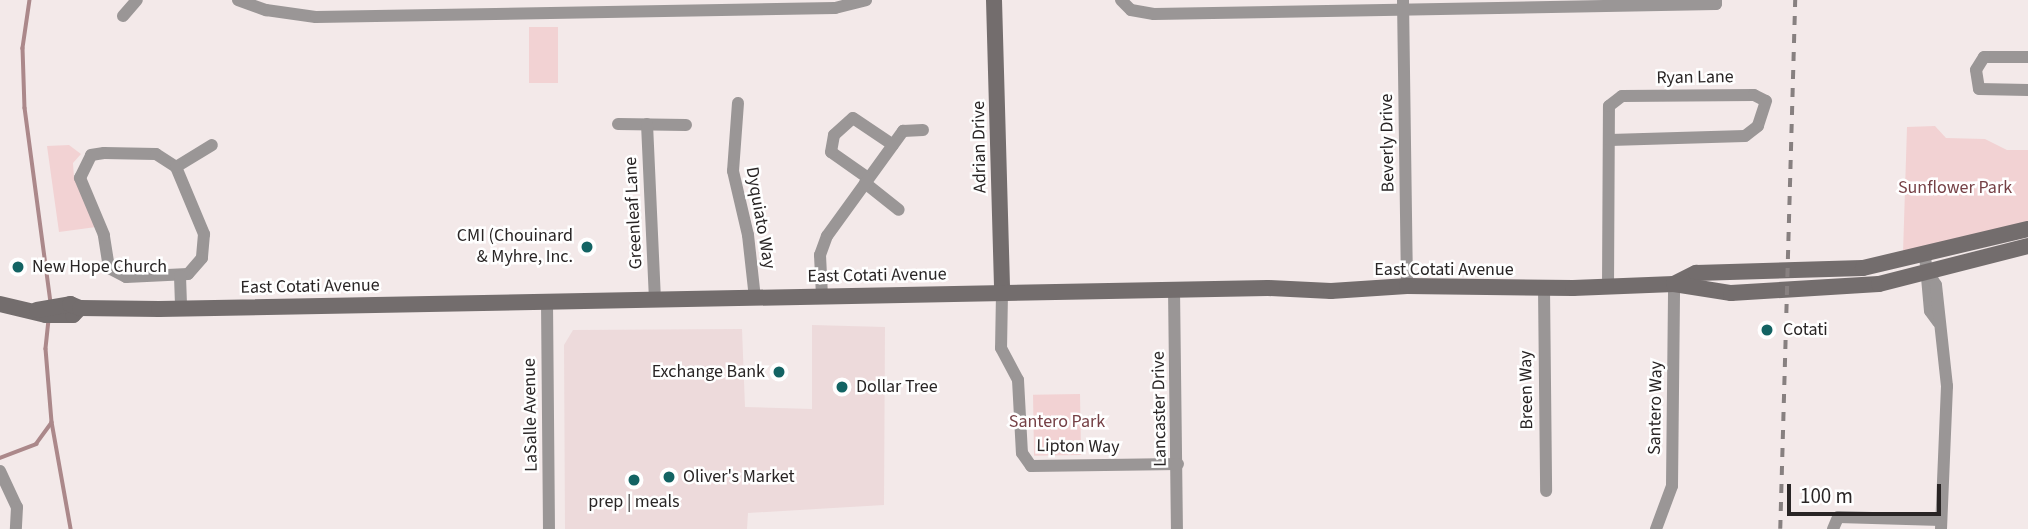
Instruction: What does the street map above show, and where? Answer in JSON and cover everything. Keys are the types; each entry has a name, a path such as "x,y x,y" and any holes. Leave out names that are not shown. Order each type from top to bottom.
{"main road":[{"name":"Adrian Drive","path":"994,0 1002,293"},
{"name":"East Cotati Avenue","path":"1674,284 1696,273 1845,270 1925,255 2028,229"},
{"name":"East Cotati Avenue","path":"0,304 37,310 181,309 1174,289 1331,291 1407,286 1608,288 1674,284 1731,293 1864,286 1929,274 2028,246"}],"street":[{"path":"123,16 137,0"},
{"path":"238,0 266,10 316,17 835,8 866,0"},
{"path":"1121,0 1131,10 1154,14 1285,6 1716,2"},
{"name":"Beverly Drive","path":"1403,4 1407,286"},
{"path":"2028,57 1984,57 1976,70 1979,89 2028,90"},
{"name":"Ryan Lane","path":"1608,288 1609,106 1622,96 1754,95 1766,101 1758,126 1745,136 1609,140"},
{"name":"Dyquiato Way","path":"738,103 733,131 733,171 748,235 755,298"},
{"path":"893,145 853,118 834,135 831,152 899,210"},
{"path":"618,124 686,125"},
{"name":"Greenleaf Lane","path":"647,124 655,299"},
{"path":"822,296 821,246 902,131 923,130"},
{"path":"176,167 212,145"},
{"path":"156,154 176,167 204,234 199,264 180,276 126,277 112,272 100,225 80,178 91,155 156,154"},
{"path":"1833,529 1838,517 1941,524 1947,386 1936,285 1929,274 1925,255"},
{"path":"180,276 181,309"},
{"name":"Santero Way","path":"1656,529 1672,486 1674,284"},
{"name":"Breen Way","path":"1544,288 1546,491"},
{"name":"Lancaster Drive","path":"1174,289 1177,529"},
{"name":"Lipton Way","path":"1002,293 1001,348 1018,380 1022,453 1031,466 1178,464"},
{"name":"LaSalle Avenue","path":"547,302 549,529"},
{"path":"0,471 17,507 16,529"}],"shaded area":[{"path":"812,325 885,327 884,505 748,513 747,529 565,529 564,345 573,330 742,329 745,407 812,409"}],"green space":[{"path":"529,27 558,27 558,83 529,83"},
{"name":"Sunflower Park","path":"1935,126 1946,138 1985,139 2007,150 2028,150 2028,222 1903,253 1907,127"},
{"path":"69,145 81,154 73,163 74,178 96,227 59,232 47,146"},
{"name":"Santero Park","path":"1080,394 1081,455 1034,456 1033,395"}],"waterway":[{"path":"30,0 23,48 25,108 51,302"},
{"path":"49,320 46,349 52,422 71,529"},
{"path":"0,458 36,444 51,423"}],"railway":[{"path":"1780,529 1795,0"}],"place":[{"name":"CMI (Chouinard & Myhre, Inc.","path":"587,247"},
{"name":"New Hope Church","path":"18,267"},
{"name":"Cotati","path":"1767,330"},
{"name":"Exchange Bank","path":"779,372"},
{"name":"Dollar Tree","path":"842,387"},
{"name":"Oliver's Market","path":"669,477"},
{"name":"prep | meals","path":"634,480"}]}
